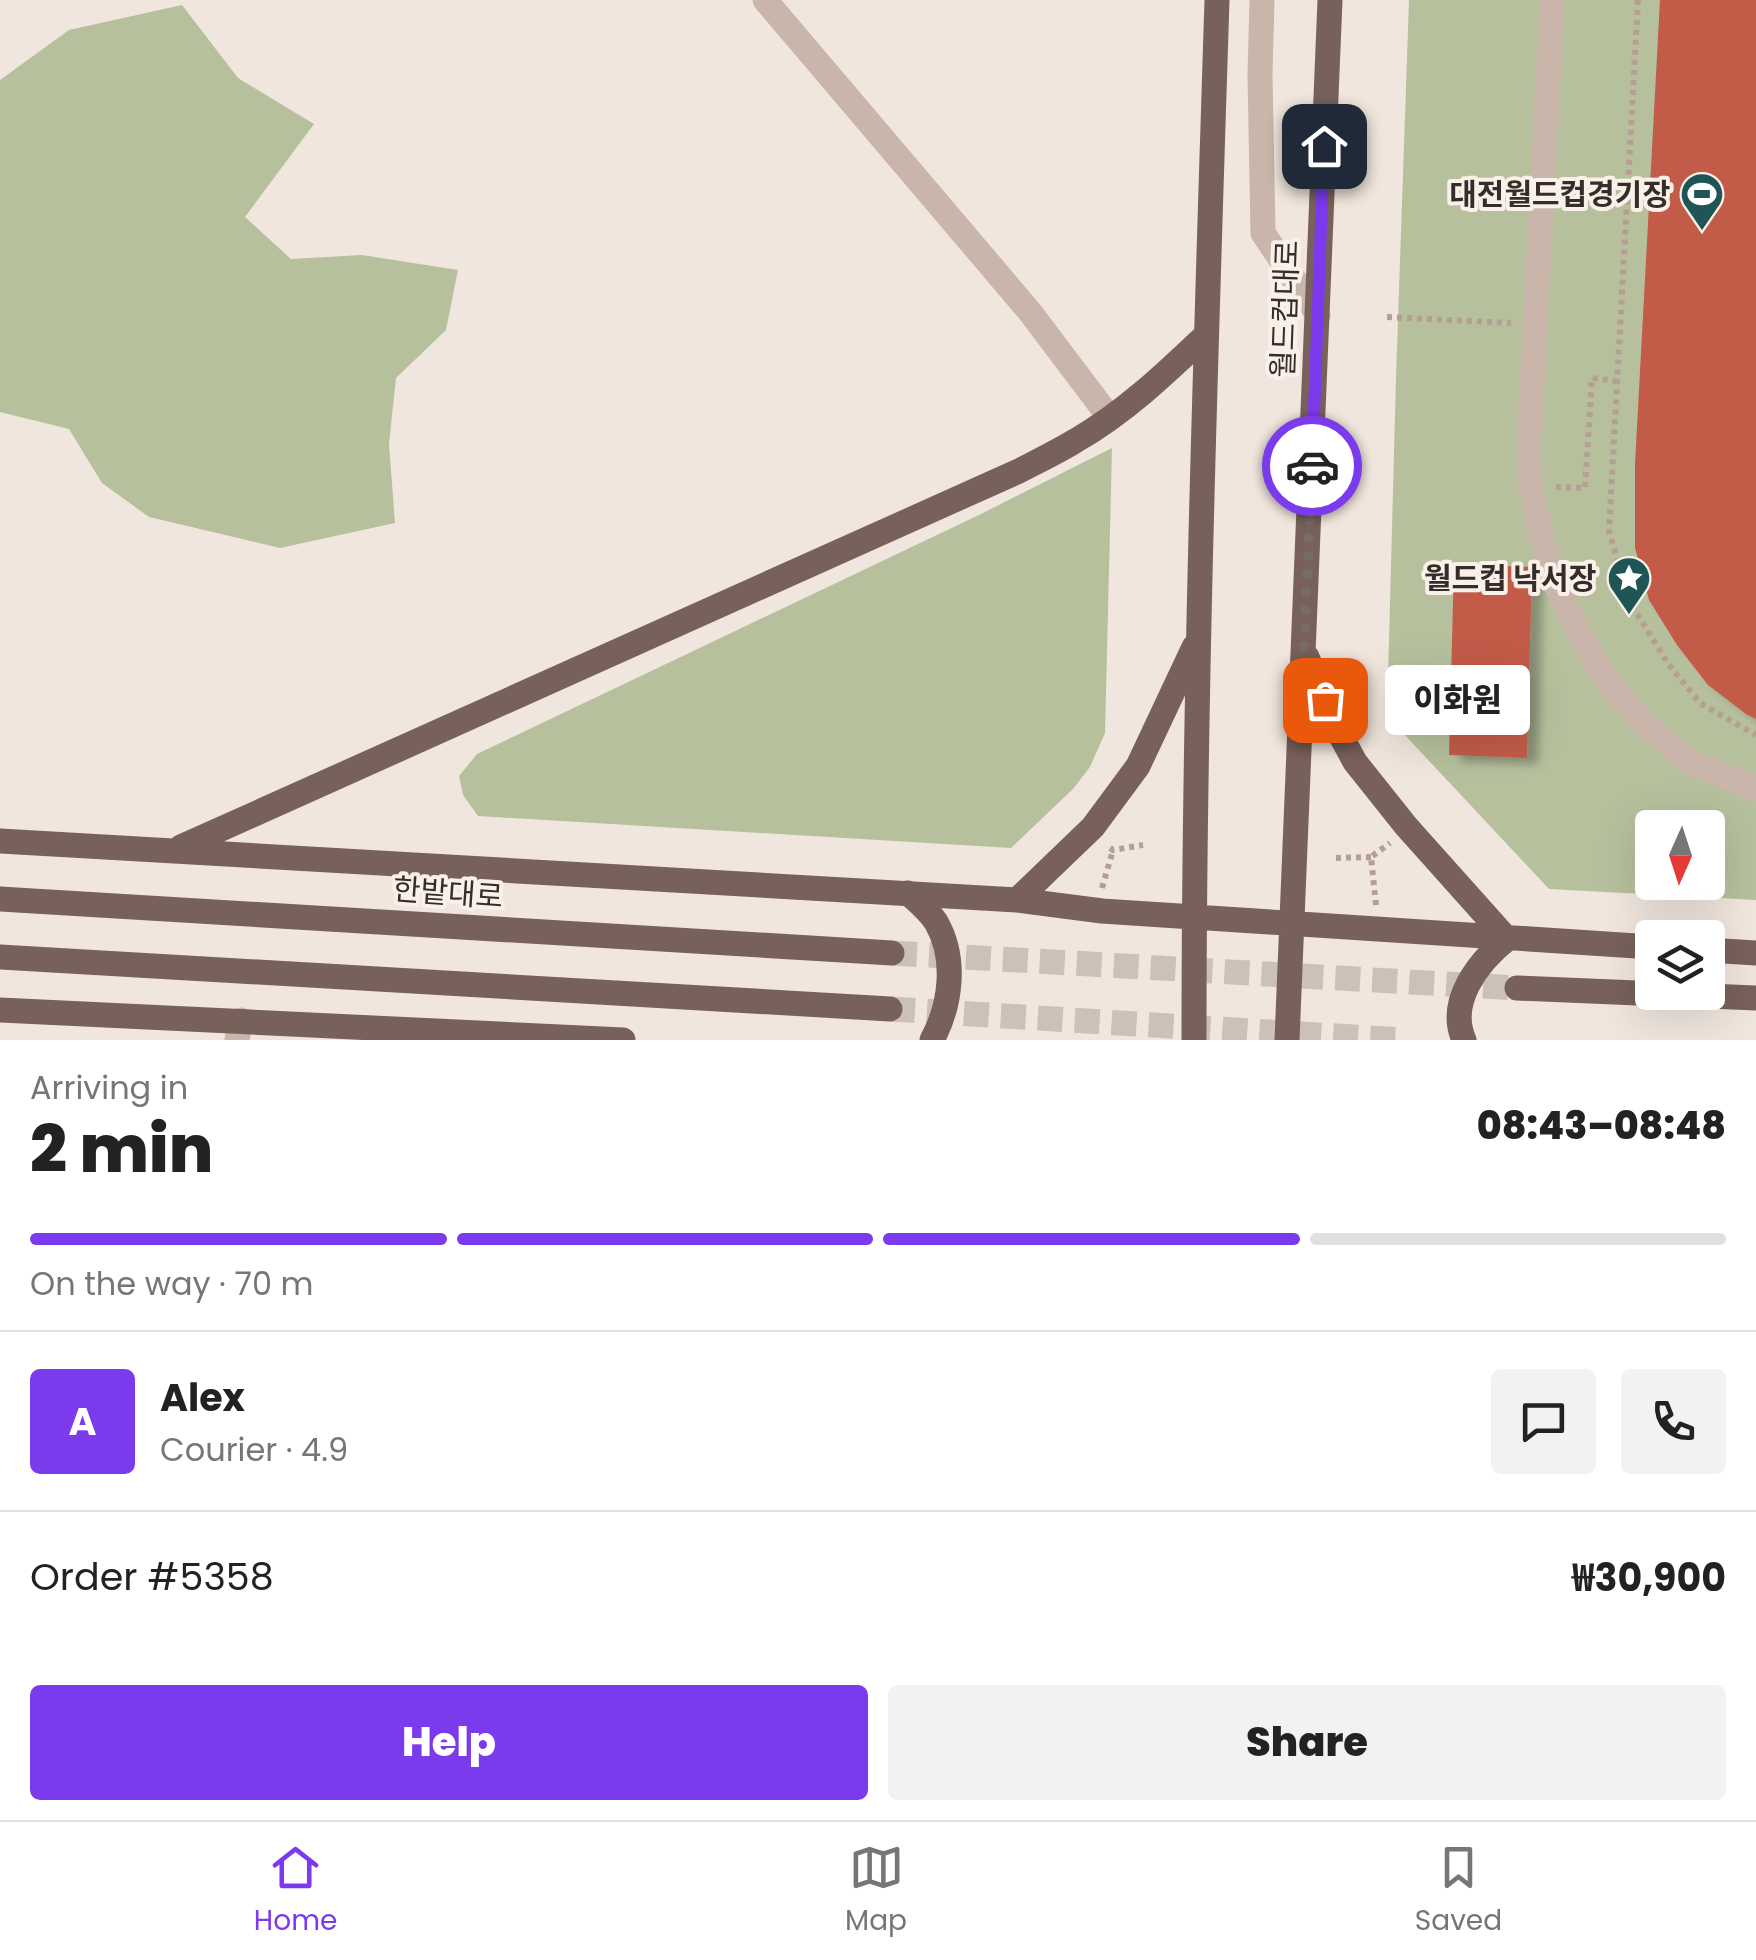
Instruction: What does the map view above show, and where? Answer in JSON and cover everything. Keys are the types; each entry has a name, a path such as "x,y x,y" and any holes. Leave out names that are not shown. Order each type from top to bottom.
{"main road":[{"path":"1194,1040 1198,638 1216,0"},
{"name":"월드컵대로","path":"1287,1040 1330,0"},
{"path":"175,850 1019,471 1110,418 1206,336"},
{"path":"1017,900 1093,828 1138,766 1198,638"},
{"path":"1304,648 1335,725 1355,762 1507,940"},
{"path":"0,840 1017,900 1102,911 1635,947"},
{"path":"908,893 935,920 948,959 947,1004 932,1040"},
{"name":"한밭대로","path":"0,898 892,953"},
{"path":"1464,1040 1458,1010 1469,981 1489,953 1507,940"},
{"path":"1725,951 1756,953"},
{"path":"0,957 890,1009"},
{"path":"1516,988 1756,998"},
{"path":"0,1010 239,1030 624,1040"}],"lane":[{"path":"765,0 1030,312 1110,418"},
{"path":"1262,0 1263,233 1318,315"},
{"path":"1552,0 1529,444 1530,485 1550,572 1609,684 1645,725 1688,761 1756,789"}],"path":[{"path":"1638,0 1609,532 1629,602 1669,664 1700,703 1756,735"},
{"path":"1387,317 1534,324"},
{"path":"1585,488 1592,378 1617,380"},
{"path":"1336,858 1371,857 1395,839"},
{"path":"1105,844 1113,850 1142,845"},
{"path":"1102,889 1113,850"},
{"path":"1371,857 1377,911"}],"green space":[{"path":"1409,0 1756,0 1756,900 1725,898 1725,810 1635,810 1635,894 1549,889 1387,716"},
{"path":"182,5 238,78 314,124 245,217 291,259 362,255 458,270 446,330 396,378 389,444 395,523 280,548 149,517 102,483 69,429 0,412 0,80 69,30"},
{"path":"1112,448 1105,733 1090,767 1073,789 1011,848 478,816 463,795 459,776 477,754"}],"building":[{"name":"대전월드컵경기장","path":"1660,0 1756,0 1756,719 1708,685 1677,645 1649,600 1635,548 1635,464"},
{"path":"1454,564 1532,567 1527,758 1449,755"}],"tunnel":[{"path":"892,953 1517,988"},
{"path":"890,1009 1402,1040"}],"way so far":[{"path":"1312,466 1304,648 1325,700"}],"place":[{"name":"대전월드컵경기장","path":"1702,232"},
{"name":"월드컵 낙서장","path":"1629,616"},
{"name":"이화원","path":"1325,700"}],"route":[{"path":"1312,466 1324,146"}]}
